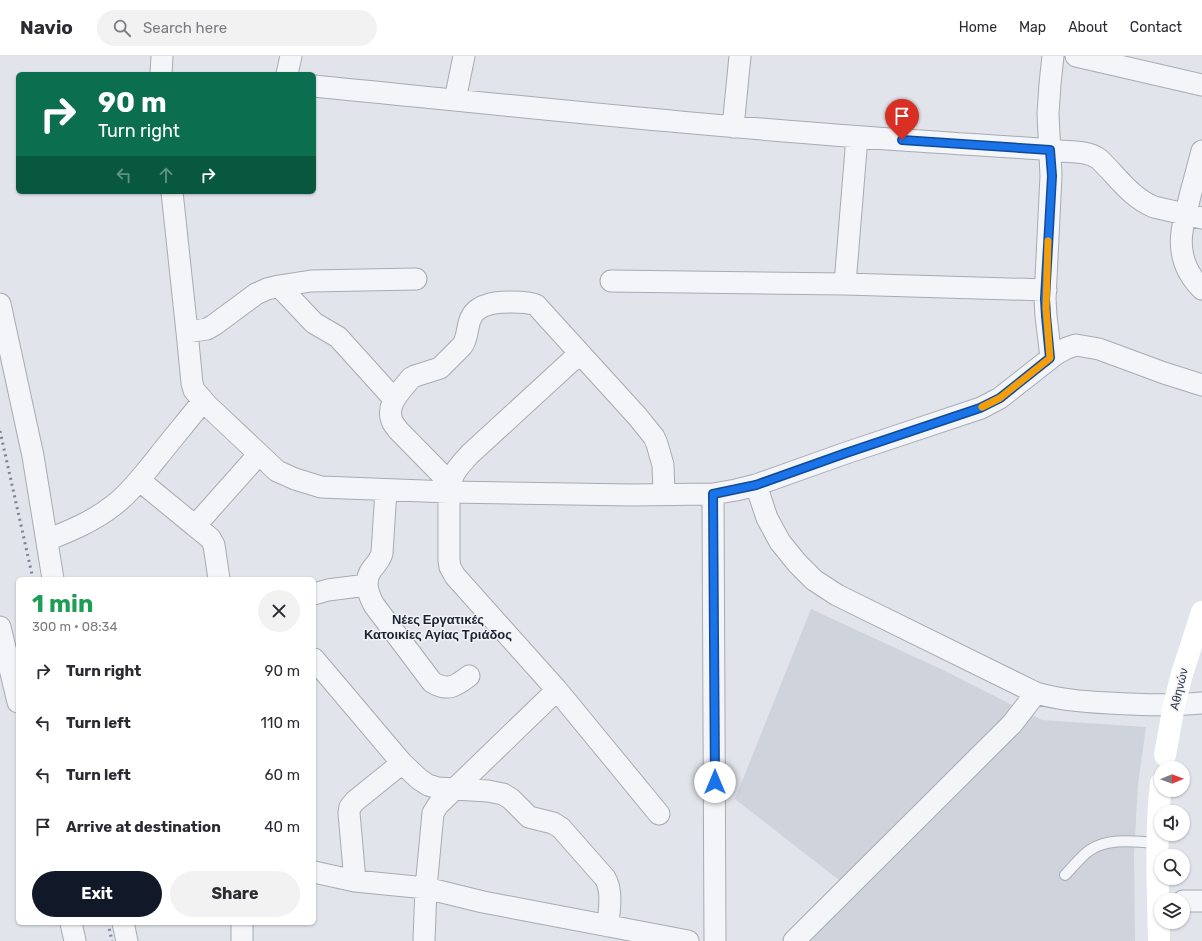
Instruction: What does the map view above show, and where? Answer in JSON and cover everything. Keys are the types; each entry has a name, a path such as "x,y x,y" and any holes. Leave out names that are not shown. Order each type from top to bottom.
{"main road":[{"name":"Αθηνών","path":"1164,761 1174,705 1182,674 1202,612"},
{"path":"1160,797 1158,843 1160,893"},
{"path":"1159,929 1159,941"}],"street":[{"path":"161,72 162,56"},
{"path":"287,72 291,56"},
{"path":"455,100 464,56"},
{"path":"732,126 740,56"},
{"path":"1050,358 1046,316 1046,290 1052,176 1048,114 1053,56"},
{"path":"1076,56 1202,85"},
{"path":"316,86 857,137 1085,153 1095,156 1108,167 1130,192 1138,198 1154,207 1194,216"},
{"path":"845,284 857,137"},
{"path":"1202,151 1194,216 1181,243 1184,259 1192,276 1202,289"},
{"path":"172,194 192,384 194,390 203,401 277,471 294,479 320,487 386,490 449,488 632,495 713,494 756,485 980,408 1000,398 1050,358 1070,346 1078,345 1099,349 1164,373 1202,385"},
{"path":"187,332 208,329 256,294 279,286 311,281 416,279"},
{"path":"611,281 845,284 1046,290"},
{"path":"279,286 314,323 338,337 394,399"},
{"path":"449,488 393,423 390,414 394,399 411,378 440,368 462,346 465,342 472,315 481,307 488,304 523,302 536,305 637,416 654,437 663,465 664,494"},
{"path":"0,304 33,456 53,577"},
{"path":"579,354 470,454 454,473 449,488 449,560 451,571 557,690 659,814"},
{"path":"46,540 74,530 99,516 124,496 139,480 203,401"},
{"path":"195,526 259,454"},
{"path":"139,480 210,538 214,545 219,577"},
{"path":"756,485 767,518 780,542 797,563 814,580 837,595 1036,693 1061,699 1103,703 1159,705 1202,703"},
{"path":"386,490 382,553 380,560 371,570 368,577 366,585 369,595 374,606 432,682 440,687 449,688 459,684 469,676"},
{"path":"713,494 715,941"},
{"path":"316,593 328,590 366,585"},
{"path":"0,627 16,694"},
{"path":"316,661 402,764 419,779 428,785 438,788 503,794 511,799 529,817 535,820 553,823 561,828 608,883 608,926"},
{"path":"424,941 426,888 433,814 438,805 557,690"},
{"path":"794,941 1012,724 1036,693"},
{"path":"355,881 350,807 355,801 402,764"},
{"path":"316,872 355,881 426,888 483,902 688,941"},
{"path":"1190,901 1202,901"},
{"path":"71,925 75,941"},
{"path":"123,925 127,941"},
{"path":"242,925 242,941"}],"lane":[{"path":"1065,875 1089,851 1102,844 1117,842 1158,843"}],"shaded area":[{"path":"811,609 943,670 1042,720 1146,727 1138,784 1134,854 1135,941 805,941 853,891 735,799"}],"railway":[{"path":"0,431 33,577"},
{"path":"108,925 112,941"}],"slow traffic":[{"path":"982,407 1000,398 1050,358 1046,308 1048,241"}],"district":[{"name":"Νέες Εργατικές Κατοικίες Αγίας Τριάδος","path":"438,626"}],"route":[{"path":"715,782 713,494 756,485 980,408 1000,398 1050,358 1045,299 1052,176 1050,150 902,140"}]}
